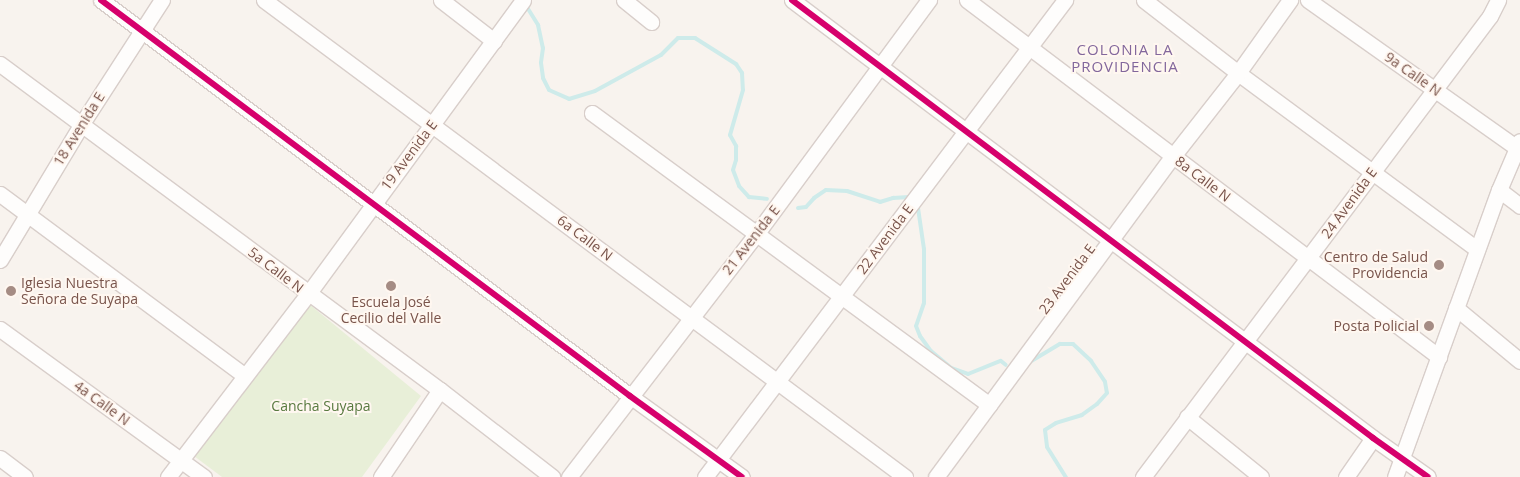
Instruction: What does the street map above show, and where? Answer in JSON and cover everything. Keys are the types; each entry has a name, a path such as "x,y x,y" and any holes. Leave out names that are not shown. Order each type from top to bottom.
{"street":[{"path":"101,0 630,396 742,477"},
{"name":"18 Avenida E","path":"0,260 81,125 162,0"},
{"name":"6a Calle N","path":"264,0 905,477"},
{"path":"441,0 494,41"},
{"name":"19 Avenida E","path":"168,477 308,294 523,0"},
{"path":"624,0 651,22"},
{"path":"792,0 967,130 1373,438 1428,477"},
{"name":"21 Avenida E","path":"569,477 690,317 757,233 929,0"},
{"name":"8a Calle N","path":"966,0 1439,357"},
{"name":"22 Avenida E","path":"705,477 1065,0"},
{"path":"1144,0 1238,73 1477,249"},
{"name":"23 Avenida E","path":"936,477 1173,156 1238,73 1290,0"},
{"name":"9a Calle N","path":"1308,0 1433,88 1519,144"},
{"name":"24 Avenida E","path":"1143,477 1433,88 1490,16 1498,0"},
{"name":"5a Calle N","path":"0,64 440,390 552,477"},
{"path":"592,113 842,295 989,405"},
{"path":"1395,477 1477,249 1519,144"},
{"path":"1499,190 1520,206"},
{"path":"0,194 245,376"},
{"path":"1456,308 1520,361"},
{"name":"4a Calle N","path":"0,329 204,477"},
{"path":"381,477 440,390"},
{"path":"1187,417 1261,477"},
{"path":"1346,477 1373,438"},
{"path":"0,458 25,477"}],"green space":[{"name":"Cancha Suyapa","path":"309,304 421,396 362,477 222,477 194,456"}],"waterway":[{"path":"525,4 538,25 543,48 541,63 543,78 549,90 569,99 595,91 661,55 678,38 695,38 736,64 742,73 743,90 730,135 736,146 736,160 733,170 739,186 749,197 767,199"},
{"path":"798,208 806,207 814,198 826,190 847,191 880,202 893,198 909,197"},
{"path":"918,208 924,249 924,303 916,326 920,336 931,351 951,368 968,374 1001,361 1006,365"},
{"path":"1028,363 1060,344 1073,344 1091,361 1105,382 1107,393 1097,404 1082,415 1056,423 1045,430 1047,447 1066,477"}],"cycle path":[{"path":"101,0 630,396 742,477"},
{"path":"792,0 1373,438 1428,477"}],"place":[{"name":"Centro de Salud Providencia","path":"1439,265"},
{"name":"Escuela José Cecilio del Valle","path":"391,286"},
{"name":"Iglesia Nuestra Señora de Suyapa","path":"11,291"},
{"name":"Posta Policial","path":"1429,326"}],"district":[{"name":"COLONIA LA PROVIDENCIA","path":"1125,58"}]}
